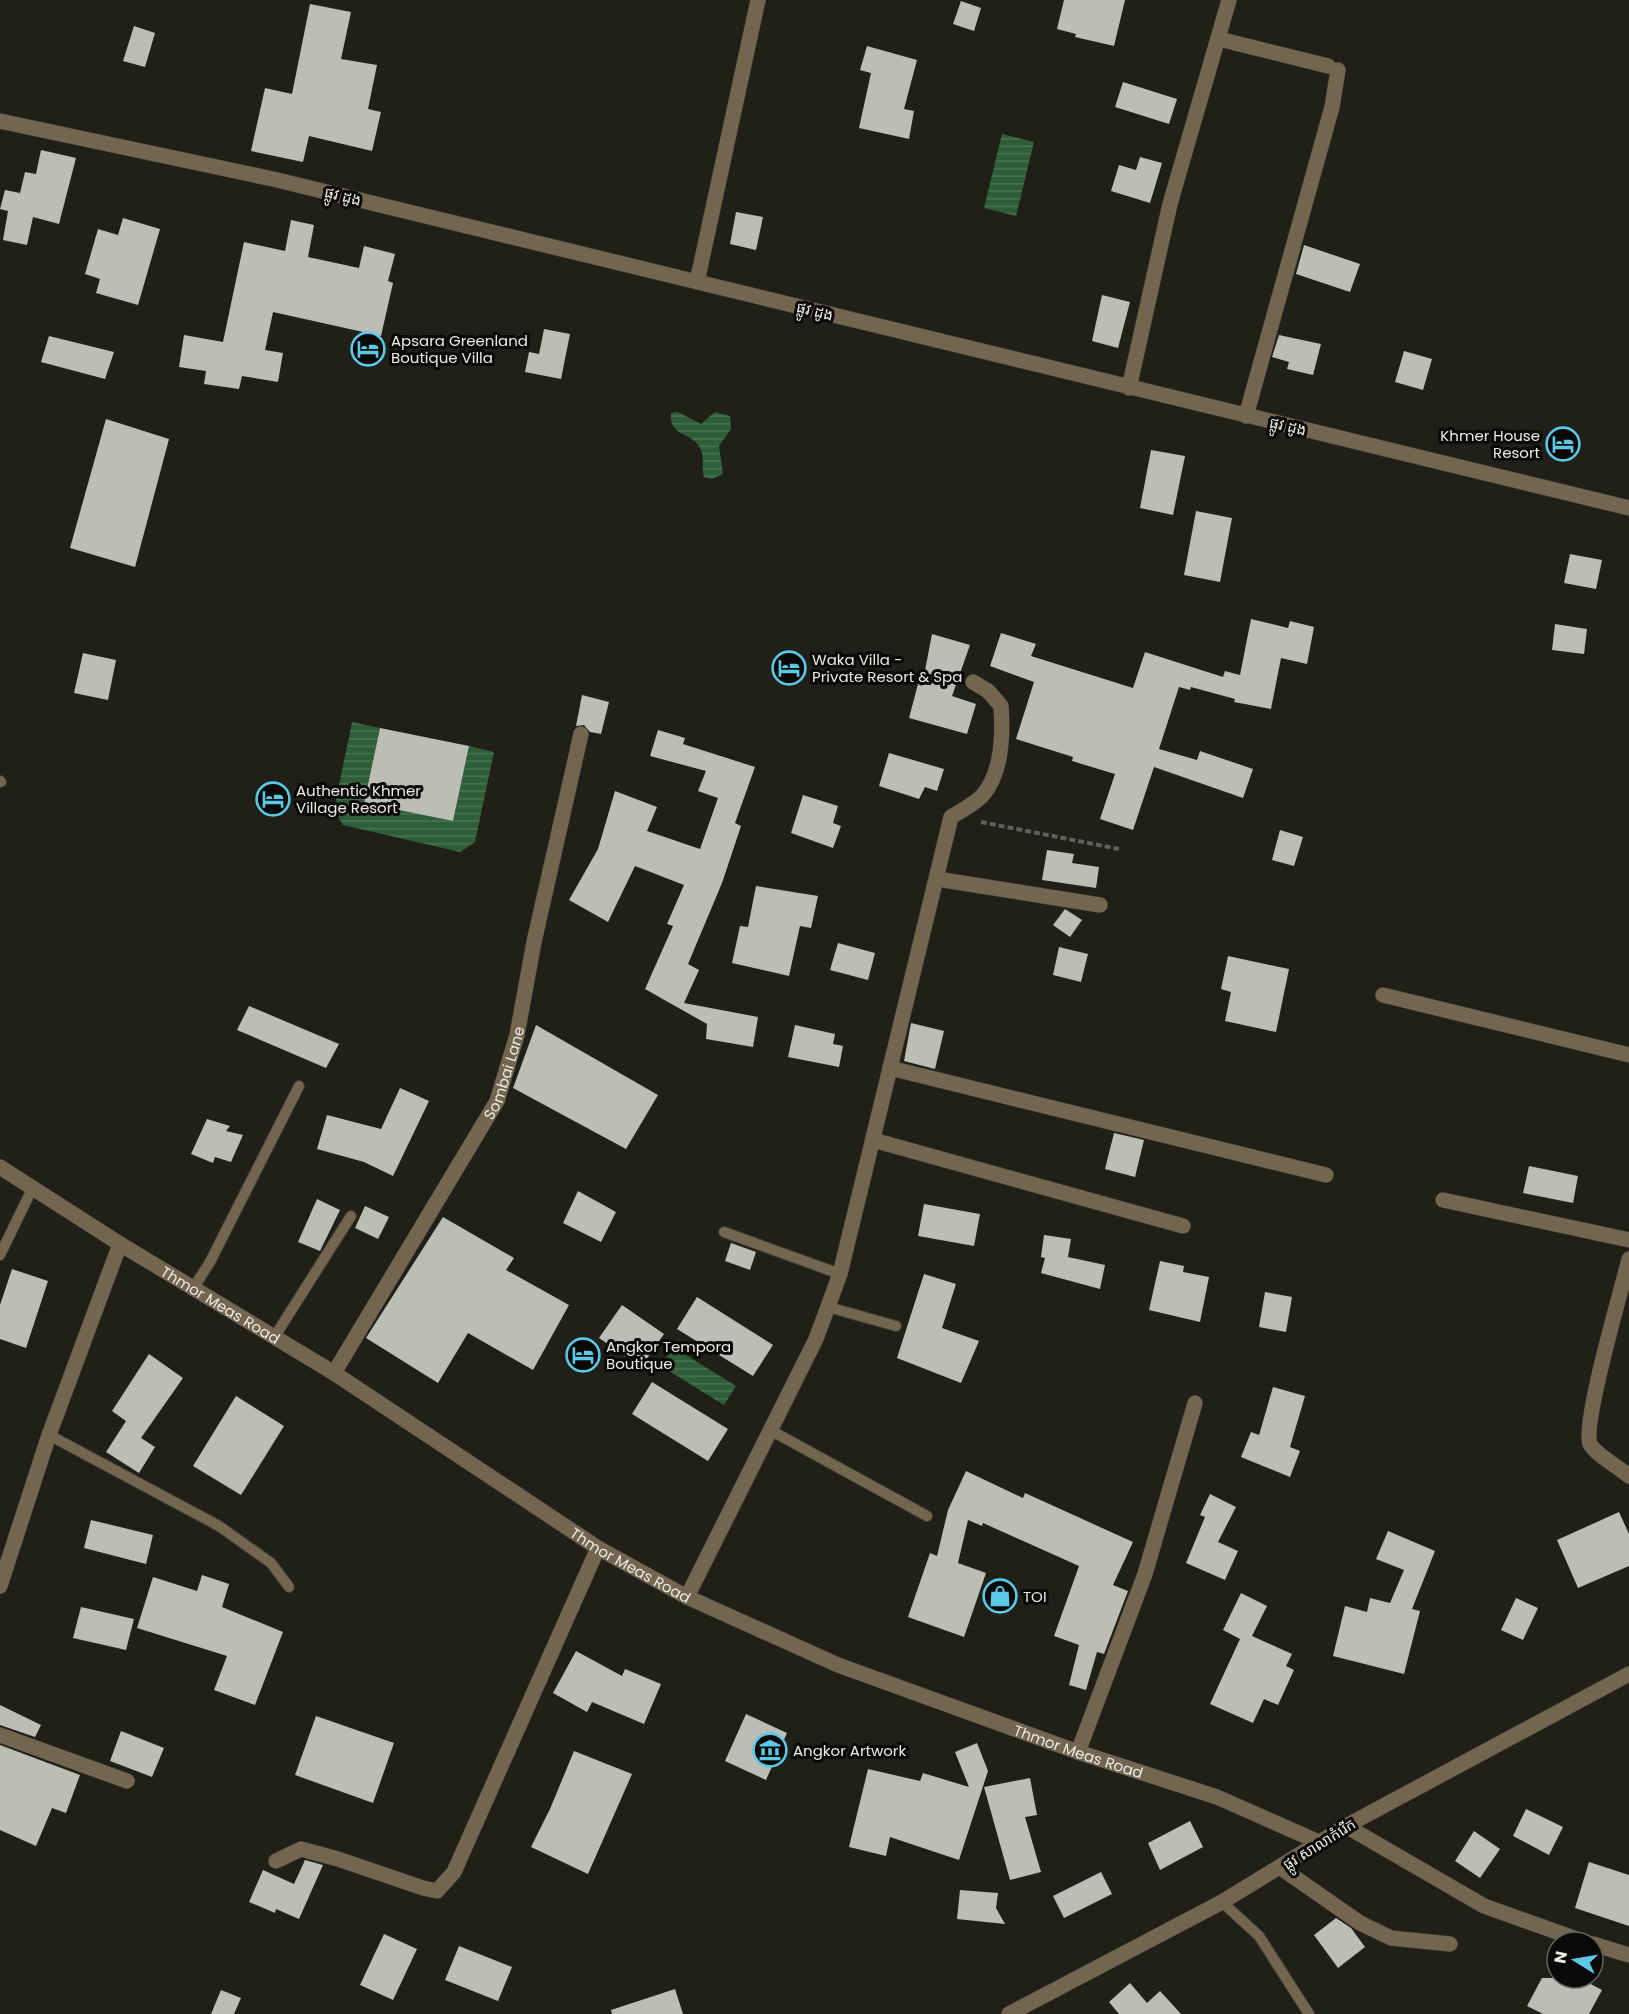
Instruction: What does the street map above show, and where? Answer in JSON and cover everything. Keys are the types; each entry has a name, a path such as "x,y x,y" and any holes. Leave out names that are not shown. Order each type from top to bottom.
{"street":[{"path":"697,282 758,0"},
{"path":"1129,388 1170,204 1229,0"},
{"path":"1219,39 1333,68 1332,107 1246,416"},
{"name":"ផ្លូវ ដូង","path":"0,121 273,179 1629,508"},
{"path":"687,1597 816,1339 840,1274 951,817 980,797 986,790 1002,742 1001,706 988,691 974,682"},
{"name":"Sombai Lane","path":"334,1373 358,1337 497,1101 517,1035 534,942 581,734"},
{"path":"937,879 1100,905"},
{"path":"1383,995 1629,1055"},
{"path":"890,1068 1326,1175"},
{"path":"873,1140 1183,1226"},
{"name":"Thmor Meas Road","path":"0,1167 120,1244 334,1373 598,1548 687,1597 838,1665 1078,1752 1217,1797 1321,1843"},
{"path":"1443,1200 1629,1240"},
{"path":"0,1586 49,1435 120,1244"},
{"path":"1629,1259 1597,1389 1589,1437 1592,1448 1629,1476"},
{"path":"1078,1752 1145,1574 1195,1403"},
{"path":"276,1861 301,1850 338,1859 423,1888 437,1890 445,1884 454,1872 598,1548"},
{"name":"ផ្លូវ សាលាកំរើក","path":"1009,2014 1222,1902 1281,1868 1346,1826 1629,1674"},
{"path":"0,1735 127,1781"},
{"path":"1346,1826 1484,1906 1551,1930"},
{"path":"1281,1868 1360,1923 1391,1938 1450,1944"},
{"path":"1605,1948 1629,1955"}],"lane":[{"path":"194,1287 210,1262 299,1086"},
{"path":"0,1255 33,1187"},
{"path":"275,1336 351,1216"},
{"path":"724,1232 840,1274"},
{"path":"828,1307 896,1326"},
{"path":"770,1431 927,1516"},
{"path":"49,1435 219,1526 271,1563 289,1587"},
{"path":"1222,1902 1259,1936 1308,2014"}],"path":[{"path":"951,817 1119,849"}],"shaded area":[{"path":"1002,134 1034,142 1016,216 984,208"},
{"path":"678,412 701,424 715,412 730,416 731,429 719,446 723,474 712,479 704,477 700,448 677,430 671,421 671,413"},
{"path":"352,722 380,728 364,803 453,821 469,746 494,752 475,842 460,852 343,825 334,810"},
{"path":"673,1347 736,1386 724,1405 661,1366"}],"building":[{"path":"1064,0 1125,0 1114,46 1075,37 1076,34 1057,29"},
{"path":"961,1 981,8 974,31 953,24"},
{"path":"310,4 351,12 341,59 377,65 368,109 381,112 372,151 309,136 303,162 251,151 265,88 292,94"},
{"path":"134,26 155,33 145,67 123,61"},
{"path":"867,46 917,60 904,109 914,111 909,139 859,128 871,73 860,70"},
{"path":"1123,82 1177,99 1169,124 1115,107"},
{"path":"41,150 76,158 59,224 33,217 27,245 3,240 8,211 0,209 5,190 20,193 25,172 36,174"},
{"path":"1140,157 1162,163 1150,203 1111,191 1119,165 1136,170"},
{"path":"736,212 763,217 756,250 730,244"},
{"path":"123,218 160,229 138,305 96,293 100,279 85,274 98,229 118,235"},
{"path":"291,220 314,225 308,257 359,268 364,246 395,254 388,281 393,283 381,336 273,312 265,350 283,353 278,382 242,376 239,389 204,384 206,371 179,367 184,335 223,342 244,242 285,251"},
{"path":"1304,245 1360,264 1350,292 1296,274"},
{"path":"1102,295 1130,302 1118,348 1092,341"},
{"path":"544,329 570,334 561,379 525,372 529,352 539,354"},
{"path":"1279,335 1321,344 1313,375 1287,369 1289,362 1272,357"},
{"path":"49,336 114,352 105,379 41,362"},
{"path":"1404,351 1432,359 1423,390 1395,382"},
{"path":"106,419 169,439 135,567 70,548"},
{"path":"1151,450 1185,456 1173,515 1140,508"},
{"path":"1196,511 1232,518 1220,582 1184,575"},
{"path":"1570,554 1602,560 1596,589 1564,583"},
{"path":"1251,619 1288,628 1290,621 1314,627 1307,664 1281,658 1271,709 1234,702 1235,699 1191,687 1190,690 1179,687 1159,749 1197,760 1200,751 1253,769 1243,798 1154,767 1133,830 1100,819 1115,774 1072,761 1073,757 1016,739 1034,682 990,666 1001,633 1036,644 1031,656 1133,688 1145,652 1223,677 1225,671 1240,675"},
{"path":"1555,624 1587,629 1584,654 1552,650"},
{"path":"932,634 970,645 952,696 976,704 967,734 909,718 918,684 922,686"},
{"path":"83,653 116,660 108,700 74,693"},
{"path":"582,695 609,702 601,734 590,732 584,725 576,726"},
{"path":"380,728 469,746 453,821 364,803"},
{"path":"658,730 685,738 683,744 755,767 735,823 741,826 722,883 688,964 699,970 684,1003 758,1017 753,1047 706,1039 707,1024 645,989 673,926 667,924 684,885 635,866 608,922 569,900 598,849 615,791 657,807 647,831 700,849 718,798 698,791 706,771 650,756"},
{"path":"889,753 944,769 937,791 925,787 919,799 879,786"},
{"path":"803,795 838,806 833,823 841,826 833,848 791,833"},
{"path":"1280,830 1303,837 1294,866 1272,860"},
{"path":"1047,850 1074,854 1072,863 1099,867 1096,888 1042,880"},
{"path":"756,886 818,896 811,928 800,926 789,976 732,963 740,926 748,927"},
{"path":"1065,909 1082,920 1070,937 1053,925"},
{"path":"838,943 875,953 868,980 830,970"},
{"path":"1059,947 1088,954 1081,982 1053,975"},
{"path":"1228,956 1289,969 1276,1032 1225,1021 1231,992 1221,989"},
{"path":"249,1006 339,1044 326,1068 237,1030"},
{"path":"911,1023 944,1031 935,1069 904,1061"},
{"path":"536,1025 658,1095 626,1149 513,1088"},
{"path":"795,1025 835,1034 833,1044 843,1046 839,1067 788,1057"},
{"path":"400,1088 429,1101 393,1176 364,1162 317,1149 327,1115 381,1129"},
{"path":"207,1119 230,1126 226,1131 243,1135 231,1162 215,1157 213,1163 191,1154"},
{"path":"1114,1133 1144,1140 1135,1177 1105,1169"},
{"path":"1529,1166 1578,1176 1573,1203 1523,1193"},
{"path":"578,1191 616,1212 601,1242 563,1223"},
{"path":"317,1199 340,1210 320,1251 298,1242"},
{"path":"924,1204 980,1214 974,1246 918,1236"},
{"path":"365,1206 389,1217 378,1239 355,1228"},
{"path":"443,1217 514,1258 506,1270 569,1305 533,1370 468,1333 438,1383 366,1338"},
{"path":"1044,1235 1071,1239 1068,1257 1105,1265 1100,1289 1041,1273 1045,1258 1041,1257"},
{"path":"731,1243 756,1252 750,1270 725,1261"},
{"path":"1160,1261 1184,1266 1183,1272 1209,1277 1200,1322 1149,1310"},
{"path":"12,1269 48,1281 26,1348 0,1339 0,1305"},
{"path":"924,1274 956,1284 942,1328 979,1341 961,1383 897,1358"},
{"path":"1265,1292 1292,1297 1286,1332 1259,1327"},
{"path":"697,1297 773,1345 753,1376 677,1329"},
{"path":"622,1305 664,1334 641,1367 599,1338"},
{"path":"149,1354 183,1378 141,1438 155,1447 139,1473 106,1452 126,1421 112,1411"},
{"path":"652,1382 728,1429 708,1461 632,1414"},
{"path":"1273,1387 1305,1396 1290,1447 1300,1451 1290,1477 1241,1457 1251,1432 1259,1435"},
{"path":"236,1396 284,1426 241,1495 193,1466"},
{"path":"966,1471 1023,1498 1025,1493 1133,1542 1113,1585 1128,1591 1104,1654 1097,1652 1086,1690 1069,1685 1079,1645 1054,1636 1079,1566 983,1523 982,1526 968,1520 958,1563 986,1573 964,1637 908,1617 930,1553 937,1556 948,1510"},
{"path":"1210,1494 1236,1507 1218,1542 1238,1551 1225,1580 1186,1563 1205,1517 1200,1515"},
{"path":"1619,1512 1629,1534 1629,1566 1578,1588 1557,1540"},
{"path":"91,1520 153,1535 146,1564 84,1548"},
{"path":"1388,1531 1435,1551 1412,1609 1420,1611 1404,1674 1333,1656 1345,1606 1367,1612 1370,1598 1390,1603 1404,1570 1376,1559"},
{"path":"202,1575 229,1584 222,1607 283,1632 255,1705 214,1690 227,1656 137,1628 153,1577 197,1591"},
{"path":"1241,1593 1267,1606 1252,1636 1292,1654 1286,1666 1294,1670 1278,1705 1264,1699 1253,1723 1210,1704 1240,1639 1223,1630"},
{"path":"1516,1598 1538,1608 1523,1640 1501,1630"},
{"path":"81,1607 134,1619 126,1650 73,1638"},
{"path":"576,1651 622,1676 625,1669 661,1684 644,1724 592,1702 587,1712 553,1693"},
{"path":"0,1705 41,1725 35,1737 0,1725"},
{"path":"746,1714 787,1733 766,1780 725,1761"},
{"path":"316,1716 394,1743 373,1803 295,1775"},
{"path":"121,1731 164,1748 152,1777 110,1761"},
{"path":"977,1743 988,1771 959,1860 890,1837 886,1856 849,1847 868,1769 920,1781 923,1773 969,1787 955,1752"},
{"path":"0,1745 80,1775 66,1813 52,1808 36,1846 0,1830"},
{"path":"574,1751 632,1774 588,1874 531,1847 550,1809"},
{"path":"1030,1778 1037,1815 1025,1817 1041,1872 1010,1880 984,1787"},
{"path":"1526,1809 1563,1827 1549,1855 1513,1836"},
{"path":"1190,1821 1203,1847 1160,1870 1148,1843"},
{"path":"1474,1831 1500,1849 1480,1878 1455,1861"},
{"path":"305,1860 323,1865 299,1919 276,1909 275,1913 249,1902 263,1870 294,1884"},
{"path":"1589,1862 1629,1875 1629,1926 1575,1908"},
{"path":"1101,1872 1112,1894 1064,1918 1053,1896"},
{"path":"960,1890 998,1893 996,1908 1005,1924 957,1919"},
{"path":"1336,1918 1351,1928 1365,1947 1338,1968 1314,1935"},
{"path":"384,1934 417,1949 393,2000 360,1985"},
{"path":"459,1946 512,1967 498,2001 445,1980"},
{"path":"1542,1978 1545,1978 1545,1990 1602,1990 1589,2014 1543,2014 1527,2006"},
{"path":"1130,1983 1147,2003 1160,1991 1181,2014 1119,2014 1109,2002"},
{"path":"675,1989 683,2014 612,2014 611,2010"},
{"path":"221,1990 241,1998 234,2014 211,2014"}],"place":[{"name":"Apsara Greenland Boutique Villa","path":"368,349"},
{"name":"Khmer House Resort","path":"1563,444"},
{"name":"Waka Villa - Private Resort & Spa","path":"789,668"},
{"name":"Authentic Khmer Village Resort","path":"273,799"},
{"name":"Angkor Tempora Boutique","path":"583,1355"},
{"name":"TOI","path":"1000,1596"},
{"name":"Angkor Artwork","path":"770,1750"}]}
